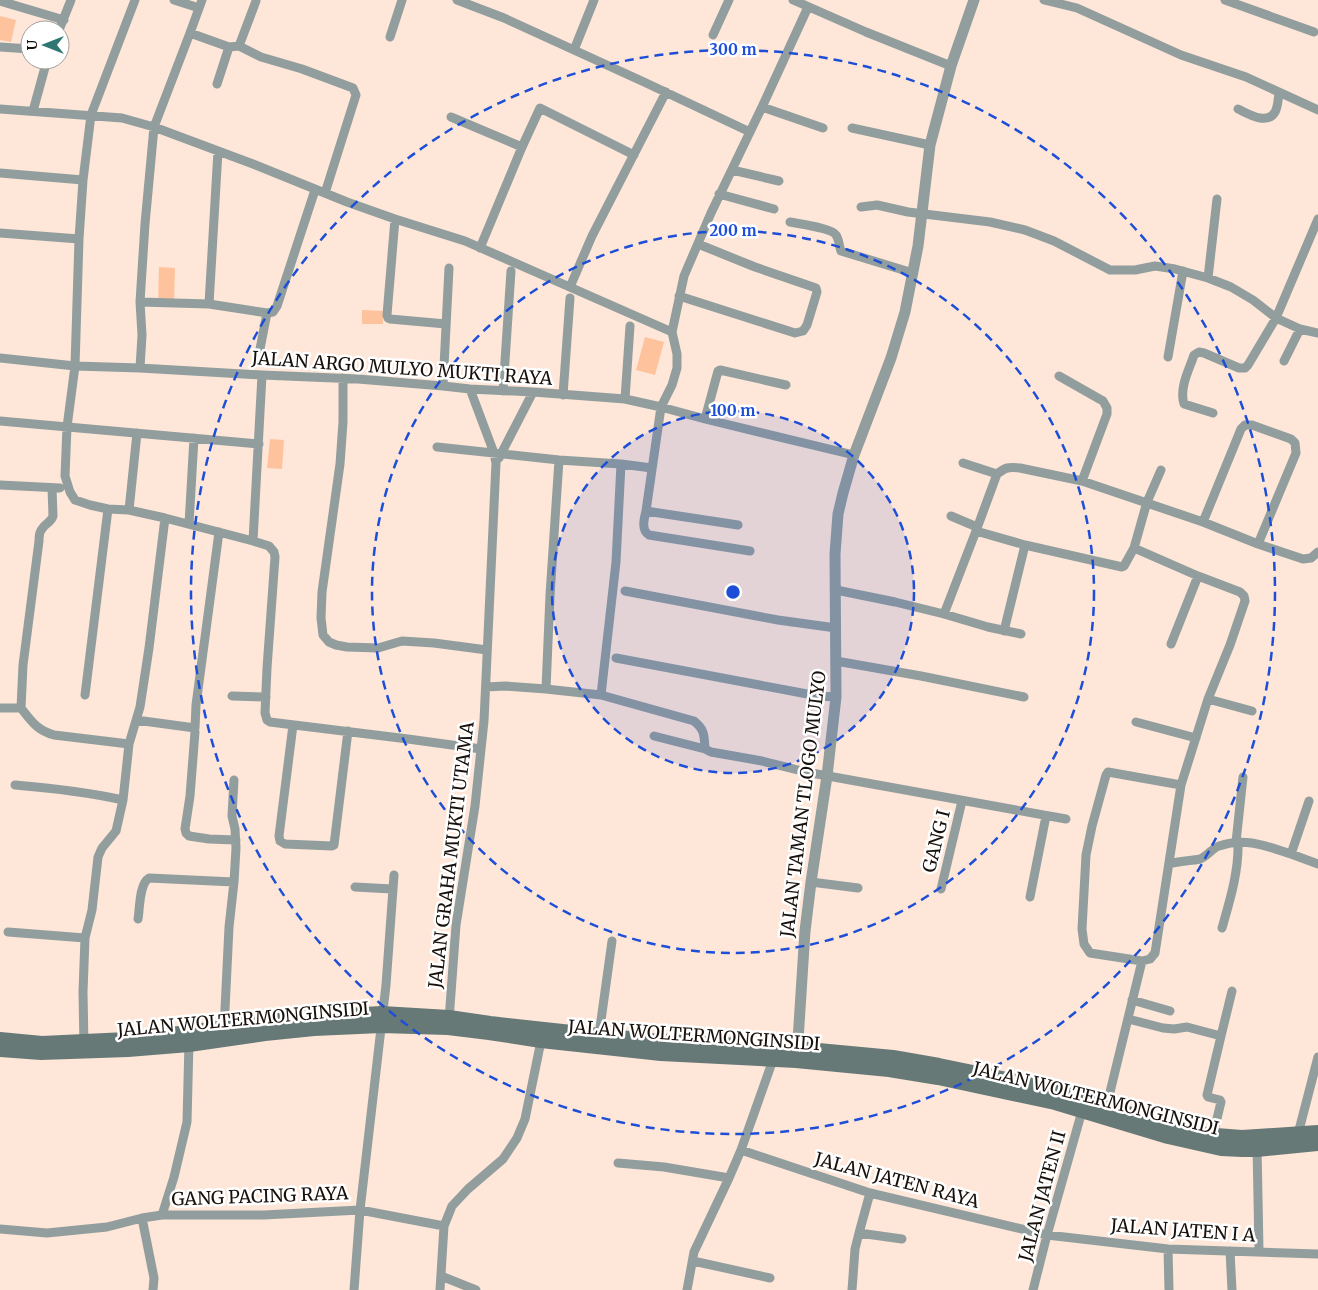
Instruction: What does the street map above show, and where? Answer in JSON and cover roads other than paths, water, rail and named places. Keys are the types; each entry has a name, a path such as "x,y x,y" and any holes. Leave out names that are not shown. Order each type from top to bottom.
{"main road":[{"name":"JALAN WOLTERMONGINSIDI","path":"0,1050 41,1053 84,1046 189,1039 265,1027 314,1029 381,1019 448,1022 490,1028 599,1035 774,1054"},
{"name":"JALAN WOLTERMONGINSIDI","path":"490,1028 541,1041 661,1054 797,1054 891,1064 939,1065 1054,1089 1106,1113 1168,1137 1221,1149 1242,1150 1257,1143 1298,1134 1318,1132"},
{"name":"JALAN WOLTERMONGINSIDI","path":"0,1039 84,1046"},
{"name":"JALAN WOLTERMONGINSIDI","path":"891,1064 938,1078 1055,1103 1082,1111 1106,1113 1203,1134 1242,1137 1257,1143 1318,1144"}],"street":[{"path":"0,1 64,20 71,0"},
{"path":"135,0 91,115 83,180 79,239 75,366 67,427 65,476 70,492 75,500 90,505 108,509 129,510 189,524 253,541 268,546 274,552 264,713 266,720 481,749"},
{"path":"140,368 142,335 140,302 154,127 200,4 174,0"},
{"path":"217,84 256,0"},
{"path":"390,37 402,0"},
{"path":"457,0 504,18 750,132"},
{"path":"574,50 594,0"},
{"path":"713,35 729,0"},
{"path":"793,0 951,66"},
{"name":"JALAN TAMAN TLOGO MULYO","path":"797,1054 810,882 827,776 836,696 836,554 838,514 854,455 891,358 905,312 922,214 930,145 951,66 974,0"},
{"path":"1044,0 1077,8 1181,55 1246,77 1318,110"},
{"path":"1225,0 1314,32"},
{"path":"750,551 646,534 644,530 646,511 661,407 672,385 677,368 677,354 672,332 684,276 720,194 808,6"},
{"path":"190,33 234,46 260,57 302,69 353,88 356,95 325,194"},
{"path":"0,47 20,48"},
{"path":"34,112 44,70"},
{"path":"570,287 592,236 666,92"},
{"path":"1238,109 1266,118 1275,112 1279,93"},
{"path":"762,107 823,128"},
{"path":"480,248 540,108 634,155"},
{"path":"0,109 122,118 154,127 271,171 325,194 465,241 672,332"},
{"path":"451,118 522,147"},
{"path":"852,128 930,145"},
{"path":"209,304 218,151"},
{"path":"732,170 778,181"},
{"path":"0,173 83,180"},
{"path":"140,302 209,304 267,313 273,312 278,306 315,190"},
{"path":"720,194 774,209"},
{"path":"1208,278 1217,199"},
{"path":"861,207 877,206 922,214 990,222 1025,230 1054,241 1110,270 1135,270 1155,266 1183,271 1231,287 1253,300 1276,318 1300,329 1318,333"},
{"path":"1213,413 1184,404 1182,398 1182,390 1194,355 1199,352 1204,353 1240,368 1245,368 1248,365 1276,318 1318,218"},
{"path":"395,219 386,315 388,318 446,324"},
{"path":"790,222 831,231 837,236 842,251 913,273"},
{"path":"0,233 79,239"},
{"path":"679,296 795,333 802,331 806,325 818,292 816,288 755,267 698,244"},
{"path":"443,386 449,268"},
{"path":"503,391 511,270"},
{"path":"1168,357 1183,271"},
{"path":"563,395 570,298"},
{"path":"260,349 267,313"},
{"path":"625,399 630,326"},
{"path":"1284,361 1300,329"},
{"name":"JALAN ARGO MULYO MUKTI RAYA","path":"0,358 75,366 343,378 470,389 625,399 854,455"},
{"path":"705,419 718,371 720,370 786,386"},
{"path":"253,541 262,375"},
{"path":"1059,376 1103,401 1107,408 1107,414 1082,481"},
{"path":"343,378 343,422 340,464 322,592 321,618 323,635 329,642 347,647 378,648 402,642 434,643 487,650"},
{"name":"JALAN GRAHA MUKTI UTAMA","path":"448,1022 456,925 475,806 484,721 498,453 470,389"},
{"path":"498,453 533,392"},
{"path":"0,422 258,444"},
{"path":"1203,522 1241,428 1252,424 1291,439 1295,443 1296,454 1258,544"},
{"path":"129,510 137,433"},
{"path":"189,524 194,438"},
{"path":"437,447 652,468"},
{"path":"546,688 559,460"},
{"path":"601,695 616,562 621,464"},
{"path":"963,464 997,474"},
{"path":"944,614 997,474 1009,467 1082,481 1147,502 1303,559 1311,558 1318,552"},
{"path":"951,516 977,529 1025,545 1120,567 1124,566 1134,548 1147,502 1161,470"},
{"path":"0,485 56,488 52,520 42,528 39,542 24,665 21,708 35,726 44,732 54,735 129,744"},
{"path":"85,695 108,509"},
{"path":"646,511 738,525"},
{"path":"84,1046 85,938 92,910 98,857 102,848 116,831 123,800 129,744 140,708 148,658 165,518"},
{"path":"136,720 195,728 199,675 219,532"},
{"path":"1004,631 1025,545"},
{"path":"1134,548 1240,592 1244,596 1245,601 1230,645 1208,699 1181,784 1155,952 1150,959 1142,961 1090,952 1084,944 1082,929 1086,855 1106,775 1108,772 1181,784"},
{"path":"1171,644 1198,576"},
{"path":"836,590 895,602 1021,634"},
{"path":"625,591 778,620 836,628"},
{"path":"616,658 818,696 836,696"},
{"path":"836,661 1024,697"},
{"path":"486,687 546,688 601,695 694,721 701,727 704,735 705,749"},
{"path":"232,696 266,697"},
{"path":"1208,699 1252,711"},
{"path":"0,708 21,708"},
{"path":"1136,722 1196,738"},
{"path":"294,725 279,836 280,841 285,844 334,845 348,731"},
{"path":"195,732 186,833 189,836 236,840"},
{"path":"654,736 711,752 762,761 827,776 1066,819"},
{"path":"1222,928 1234,881 1238,856 1237,842 1244,777"},
{"path":"224,1033 229,927 236,840 232,816 234,780"},
{"path":"15,785 61,789 123,800"},
{"name":"GANG I","path":"941,889 962,801"},
{"path":"1291,854 1309,801"},
{"path":"1030,897 1046,816"},
{"path":"1169,864 1201,858 1218,846 1237,842 1258,844 1318,864"},
{"path":"365,1290 354,1289 360,1210 386,985 394,876"},
{"path":"138,919 142,886 150,878 234,882"},
{"path":"810,882 858,888"},
{"path":"355,887 392,889"},
{"path":"8,932 85,938"},
{"path":"599,1035 612,941"},
{"path":"1106,1113 1142,961"},
{"path":"1213,1135 1221,1102 1207,1095 1232,991"},
{"path":"1132,1000 1170,1011"},
{"path":"1128,1019 1163,1028 1187,1027 1221,1036"},
{"path":"162,1215 174,1177 187,1122 189,1039"},
{"path":"440,1290 444,1226 452,1206 468,1189 503,1159 517,1138 525,1119 541,1041"},
{"path":"687,1290 694,1252 741,1150 774,1054"},
{"path":"1298,1134 1318,1057"},
{"name":"JALAN JATEN II","path":"1034,1290 1047,1235 1082,1111"},
{"path":"1257,1143 1259,1251"},
{"name":"JALAN JATEN RAYA","path":"741,1150 818,1177 870,1192 1047,1235"},
{"path":"618,1163 664,1167 729,1178"},
{"path":"852,1290 856,1249 870,1192"},
{"name":"GANG PACING RAYA","path":"0,1228 47,1233 106,1227 162,1215 264,1215 360,1210 444,1226"},
{"path":"142,1218 154,1278 154,1290"},
{"path":"859,1233 902,1239"},
{"name":"JALAN JATEN I A","path":"1047,1235 1168,1249 1318,1254"},
{"path":"1168,1249 1169,1290"},
{"path":"1230,1251 1232,1290"},
{"path":"693,1261 770,1278"},
{"path":"441,1276 476,1290"}]}
